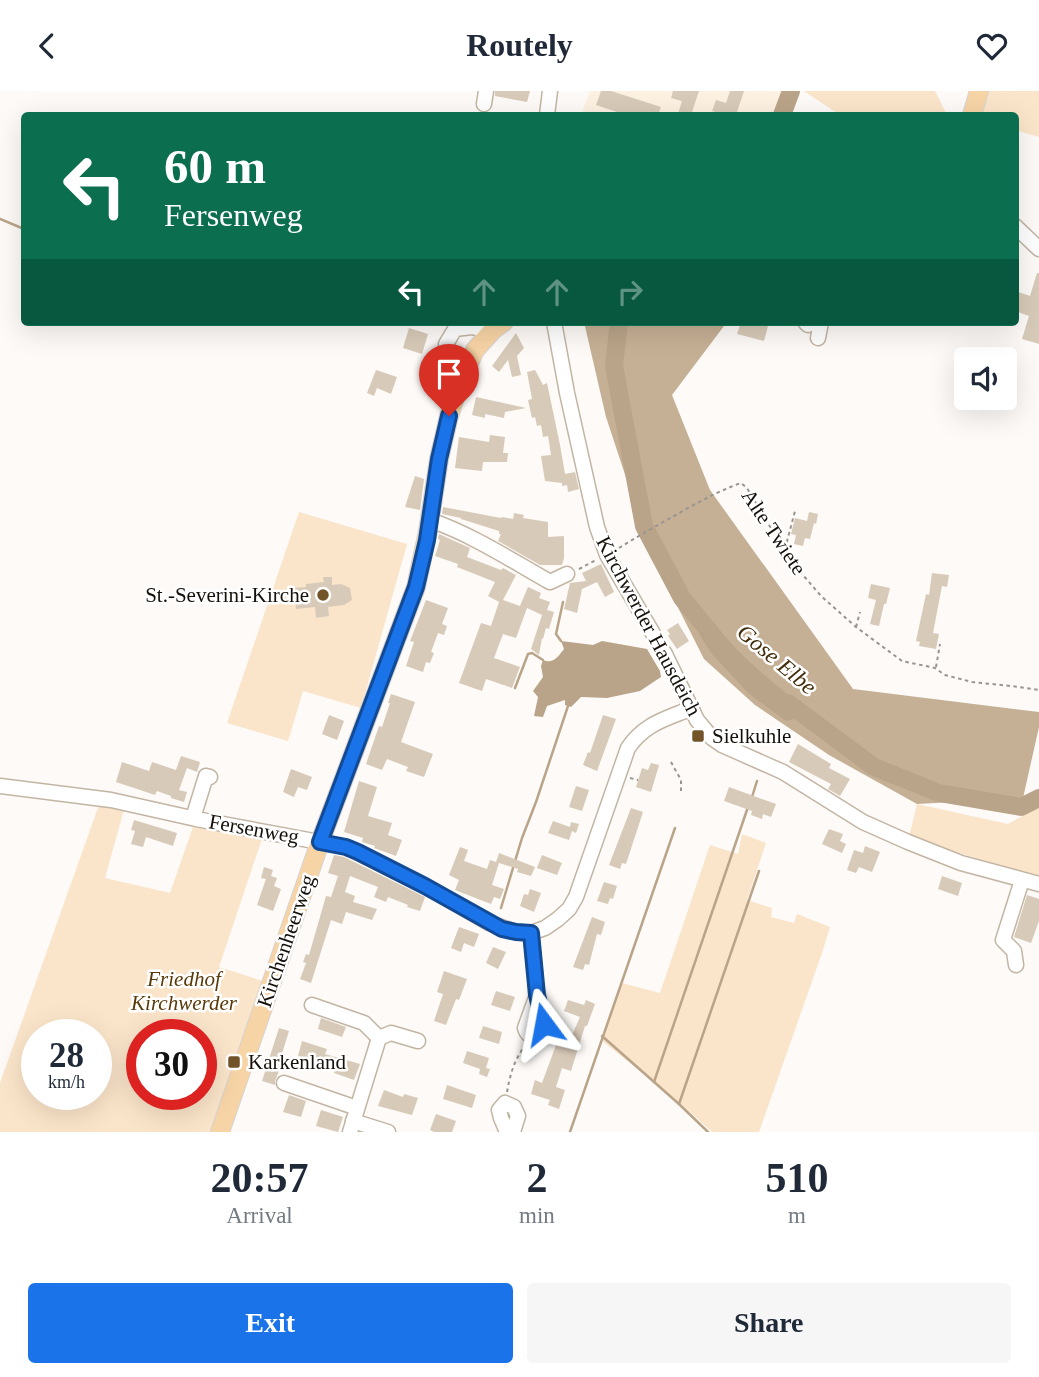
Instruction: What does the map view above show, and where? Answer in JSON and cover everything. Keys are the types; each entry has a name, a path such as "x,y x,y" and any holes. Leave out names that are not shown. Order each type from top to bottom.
{"main road":[{"path":"973,112 979,91"},
{"name":"Kirchenheerweg","path":"220,1132 320,842 416,587 449,416 457,388 475,351 481,330"}],"street":[{"path":"547,112 550,91"},
{"path":"1019,235 1039,249"},
{"name":"Kirchwerder Hausdeich","path":"555,326 597,527 607,555 665,654 704,729 722,745 783,772 863,822 961,863 1039,884"},
{"path":"812,326 818,338"},
{"path":"446,344 455,329 472,327 481,330"},
{"path":"430,520 491,548 550,582 567,574"},
{"path":"530,1036 525,1028 537,995 531,933 558,919 569,909 576,897 628,748 646,728 692,708"},
{"path":"193,818 206,776 210,777"},
{"name":"Fersenweg","path":"0,786 111,800 346,847 425,886 502,929 531,933"},
{"path":"1016,965 1014,951 1003,940 1022,880"},
{"path":"312,1005 364,1023 379,1038"},
{"path":"353,1120 379,1038 391,1033 418,1041"},
{"path":"284,1083 353,1120 388,1132"},
{"path":"505,1103 514,1108 518,1116 510,1132"}],"path":[{"name":"Alte Twiete","path":"567,574 607,555 705,498 741,483 747,488 790,560 821,596 856,627 902,661 935,668 945,675 972,682 1039,691"},
{"path":"785,550 795,511"},
{"path":"856,627 860,612"},
{"path":"935,668 940,643"},
{"path":"671,762 681,781 681,792"},
{"path":"505,1103 510,1072 530,1036"}],"shaded area":[{"path":"590,91 786,91 772,112 582,112"},
{"path":"585,326 724,326 672,395 710,490 853,689 1039,712 1039,727 1023,798 917,804 829,755 755,705 704,659 652,556 606,417"},
{"path":"714,623 748,660 813,715 786,721 748,693 711,653 699,634"},
{"path":"561,641 593,645 602,641 647,649 661,677 640,691 607,698 581,697 571,707 565,705 565,700 547,706 543,717 534,716 538,697 533,691 543,677 543,660 550,661 557,657 564,649"}],"green space":[{"path":"804,91 935,91 946,112 836,112"},
{"path":"985,91 1039,91 1039,137 1019,131 1019,112 980,112"},
{"path":"299,512 407,544 361,708 303,691 288,741 227,723"},
{"name":"Friedhof Kirchwerder","path":"100,802 125,806 105,878 170,893 194,824 264,833 219,967 266,982 214,1132 0,1132 0,1083 21,1024 21,1110 112,1110 112,1019 23,1019"},
{"path":"917,804 1008,824 1039,807 1039,878 909,837"},
{"path":"742,834 766,843 747,900 772,908 771,917 794,923 797,914 830,927 759,1132 712,1132 601,1040 622,983 660,993 710,845 738,854"}],"building":[{"path":"495,91 530,91 527,102 495,96"},
{"path":"601,91 611,91 661,107 659,112 617,112 596,105"},
{"path":"673,91 699,91 692,112 679,112 682,101 671,98"},
{"path":"730,91 744,91 737,112 712,111 716,100 726,103"},
{"path":"1039,273 1039,344 1022,339 1029,316 1019,312 1019,292 1030,296"},
{"path":"740,326 768,326 764,341 737,334"},
{"path":"409,328 428,334 422,354 403,348"},
{"path":"516,333 524,348 517,356 521,375 512,377 508,360 499,372 492,366"},
{"path":"376,370 397,377 391,394 377,388 374,396 367,393"},
{"path":"535,370 543,385 547,383 565,474 575,472 579,489 568,492 567,485 545,481 541,456 551,455 548,436 543,437 541,425 537,426 535,417 532,418 528,400 532,399 527,372"},
{"path":"476,397 526,408 505,412 504,418 485,414 485,418 472,415"},
{"path":"490,435 505,437 503,453 508,453 507,462 483,462 482,471 455,468 459,437 489,442"},
{"path":"415,476 424,479 420,510 405,507"},
{"path":"443,507 501,518 513,519 514,513 524,515 523,518 548,522 548,537 564,536 562,565 540,565 498,541 501,534 499,531 442,514"},
{"path":"809,512 818,514 810,539 805,538 803,546 794,544 796,535 791,534 795,518 807,521"},
{"path":"439,534 470,548 467,557 516,575 503,600 520,606 528,587 541,593 539,598 550,602 547,610 554,612 549,629 546,628 542,638 539,655 531,649 542,615 527,608 516,638 503,634 494,658 520,667 512,688 486,679 482,691 459,683 481,623 491,626 499,602 488,596 495,582 435,556"},
{"path":"601,564 614,592 605,597 597,582 582,589 577,613 564,609 570,583 586,581 582,573"},
{"path":"932,573 949,575 947,587 942,586 933,633 939,634 936,649 919,646 920,642 916,641 926,594 929,595"},
{"name":"St.-Severini-Kirche","path":"323,577 332,577 332,585 341,584 350,588 352,600 344,605 328,607 329,616 316,618 315,607 296,609 294,588 324,582"},
{"path":"871,584 890,588 879,626 870,624 876,600 868,598"},
{"path":"426,600 448,608 442,624 447,626 444,635 438,633 431,652 434,653 430,663 426,662 423,672 406,666 414,642 410,641"},
{"path":"678,623 689,641 677,649 667,630"},
{"path":"391,694 415,702 401,742 433,754 424,777 406,771 408,767 387,759 382,770 366,764 379,726 382,727"},
{"path":"329,715 344,721 337,740 322,734"},
{"path":"603,715 616,719 597,771 583,765"},
{"path":"798,744 831,764 829,768 850,779 840,796 828,789 831,784 789,762"},
{"path":"181,756 200,762 197,772 187,768 179,790 187,792 184,802 157,791 155,795 116,782 122,762 149,771 152,762 176,770"},
{"path":"651,763 659,765 651,792 636,787 642,768 648,770"},
{"path":"291,769 312,777 307,790 298,787 294,797 283,792"},
{"path":"359,781 377,787 368,816 392,823 388,835 402,840 396,856 362,842 363,838 344,832"},
{"path":"576,786 589,790 582,811 569,807"},
{"path":"729,787 776,804 771,817 763,814 762,819 751,815 752,811 724,801"},
{"path":"631,808 643,812 626,864 622,863 620,869 609,865"},
{"path":"134,820 177,833 173,846 146,837 143,847 131,844 135,831 131,830"},
{"path":"553,821 570,827 571,822 579,824 576,833 572,831 569,840 548,833"},
{"path":"829,829 843,834 840,841 846,844 842,853 822,844"},
{"path":"865,846 880,852 872,872 859,867 856,873 847,870 854,850 863,853"},
{"path":"460,847 468,850 464,861 487,869 490,860 499,863 492,885 504,889 500,899 494,897 491,904 455,890 459,880 449,875"},
{"path":"499,853 535,867 531,876 496,862"},
{"path":"334,855 344,857 425,897 420,911 388,897 386,902 374,897 378,887 350,876 345,892 355,896 353,902 377,909 372,920 346,912 342,924 331,920 311,983 300,979 306,963 303,962 306,954 309,955 326,896 331,897 338,876 328,873"},
{"path":"542,855 562,863 557,875 537,868"},
{"path":"264,867 273,870 271,876 277,878 274,886 281,889 273,911 257,905 266,879 261,878"},
{"path":"942,876 962,883 958,896 938,889"},
{"path":"604,882 617,886 613,899 610,898 608,904 597,901"},
{"path":"530,889 541,893 534,912 520,906 524,894 528,895"},
{"path":"1027,895 1039,899 1039,921 1031,943 1014,937"},
{"path":"592,917 605,922 601,935 597,934 589,965 585,964 583,970 573,967"},
{"path":"459,927 479,934 474,947 464,943 461,952 451,948"},
{"path":"493,947 506,952 498,969 486,963"},
{"path":"444,971 467,979 446,1025 434,1021 443,994 437,992"},
{"path":"496,991 515,997 510,1011 491,1005"},
{"path":"568,1000 584,1005 586,1000 595,1004 571,1071 562,1068 556,1087 565,1090 559,1109 548,1105 550,1100 531,1094 535,1080 542,1083 562,1029 573,1033 580,1017 564,1011"},
{"path":"321,1018 346,1027 342,1037 318,1029"},
{"path":"483,1026 502,1032 499,1044 479,1038"},
{"path":"279,1028 289,1031 275,1085 262,1081"},
{"path":"302,1041 327,1049 325,1054 360,1064 354,1080 334,1073 335,1067 298,1056"},
{"path":"467,1051 489,1058 486,1068 490,1069 487,1077 479,1074 480,1069 463,1063"},
{"path":"447,1085 476,1095 472,1108 443,1099"},
{"path":"384,1090 403,1097 404,1094 418,1098 412,1115 378,1106"},
{"path":"289,1095 306,1101 301,1117 283,1112"},
{"path":"321,1110 343,1117 338,1132 316,1126"},
{"path":"436,1114 456,1121 452,1132 430,1130"}],"waterway":[{"name":"Gose Elbe","path":"783,112 791,91"},
{"path":"0,219 21,228"},
{"name":"Gose Elbe","path":"619,326 614,366 644,526 682,598 722,647"},
{"path":"561,641 556,634 563,602"},
{"path":"515,688 528,654 532,653 543,660"},
{"name":"Gose Elbe","path":"788,703 874,767 939,793 1021,807 1039,798"},
{"path":"501,908 522,838 568,706"},
{"path":"752,797 757,781"},
{"path":"654,1082 748,807"},
{"path":"570,1132 675,828"},
{"path":"679,1104 759,871"},
{"path":"602,1036 708,1132"}],"place":[{"name":"St.-Severini-Kirche","path":"323,595"},
{"name":"Sielkuhle","path":"698,736"},
{"name":"Karkenland","path":"234,1062"}],"route":[{"path":"449,416 416,587 320,842 358,852 502,929 531,933 537,995 544,1024"}]}
